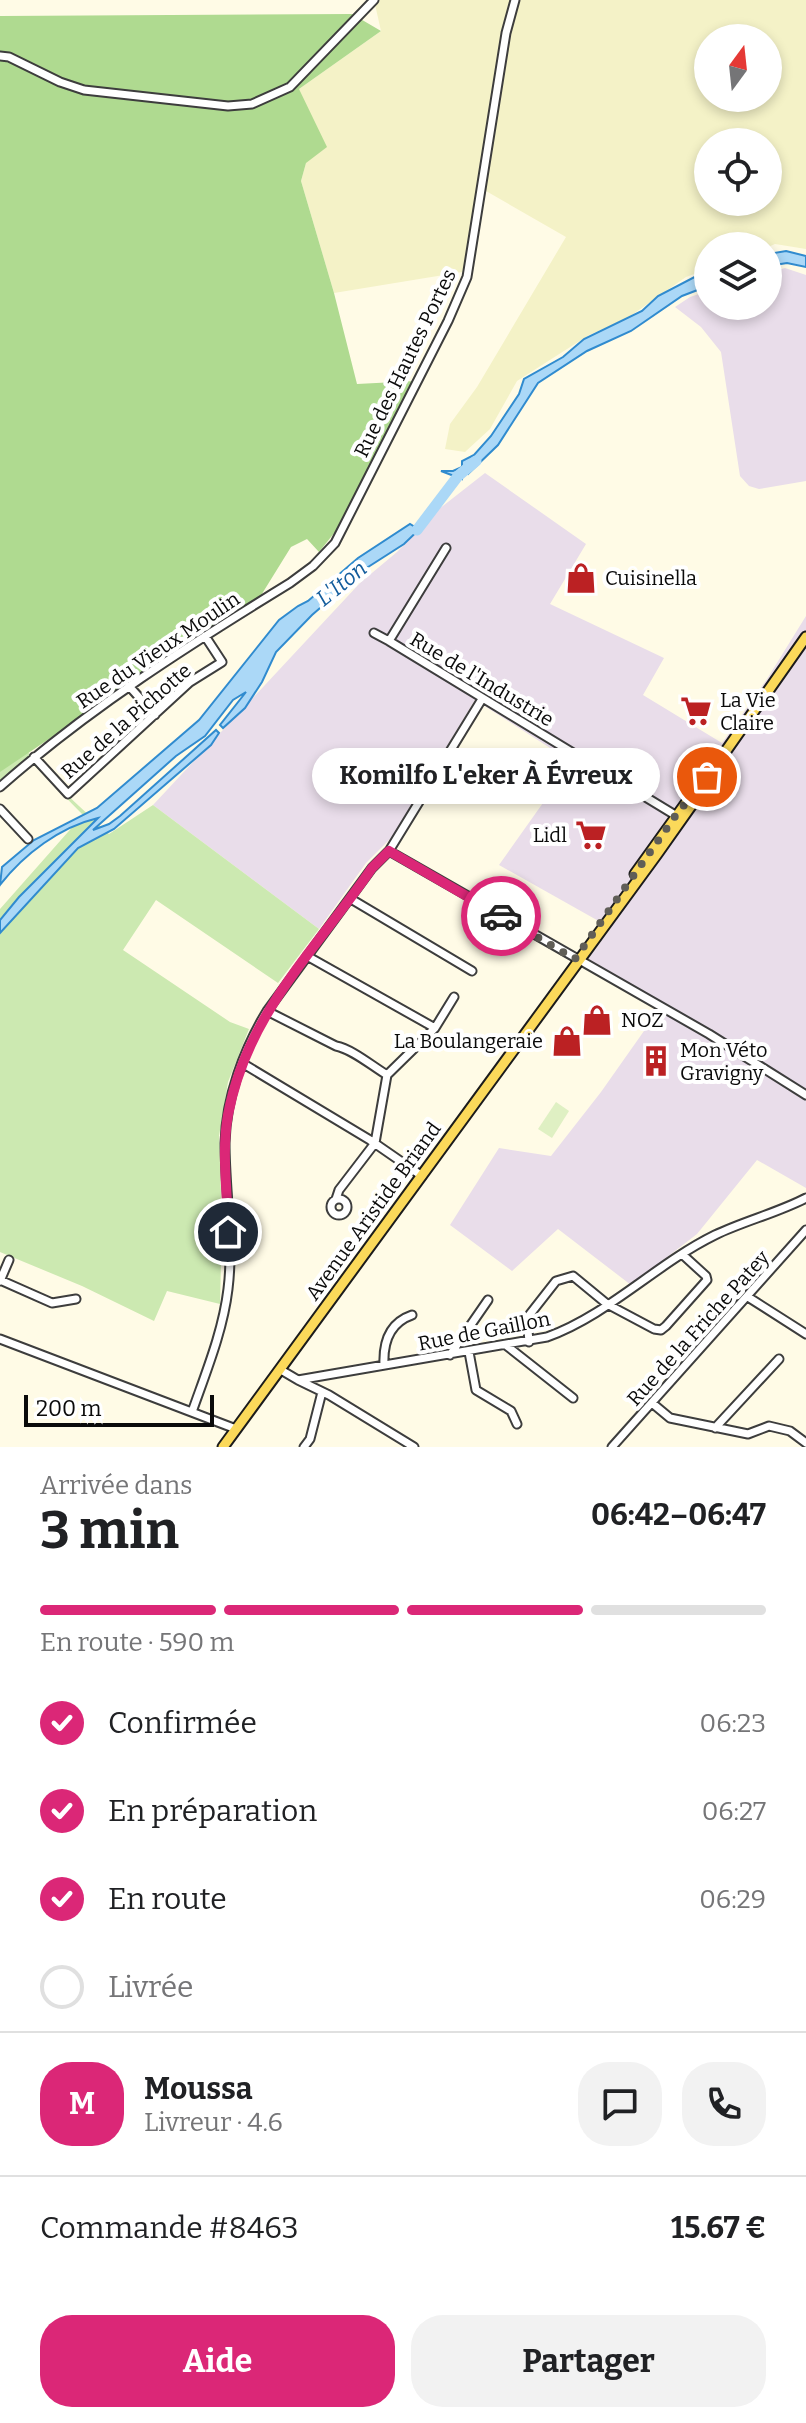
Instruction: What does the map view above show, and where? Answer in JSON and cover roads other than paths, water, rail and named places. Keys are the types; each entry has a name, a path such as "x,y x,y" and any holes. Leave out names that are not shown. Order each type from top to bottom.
{"main road":[{"name":"Avenue Aristide Briand","path":"223,1447 552,996 806,637"}],"street":[{"path":"0,56 9,57 84,90 228,106 252,104 290,87 374,0"},
{"name":"Rue des Hautes Portes","path":"335,543 448,321 467,277 506,33 515,0"},
{"name":"Rue du Vieux Moulin","path":"0,787 34,757 129,686 290,583 313,566 335,543"},
{"name":"Rue de l'Industrie","path":"389,641 446,548"},
{"name":"Rue de l'Industrie","path":"374,633 679,817"},
{"name":"Rue de la Pichotte","path":"34,757 68,794 190,682 222,662 205,636"},
{"path":"129,686 155,715"},
{"path":"192,1412 211,1357 228,1288 225,1139 242,1063 267,1011 372,868 389,851 482,699"},
{"path":"0,809 28,839"},
{"path":"389,851 698,1028 806,1095"},
{"path":"351,899 472,968 472,971"},
{"path":"307,956 435,1028"},
{"path":"336,1199 339,1190 375,1143 387,1075 435,1028 454,997"},
{"path":"267,1011 348,1050 387,1075"},
{"path":"242,1063 375,1143 422,1176"},
{"name":"Rue de Gaillon","path":"298,1380 529,1342 576,1326 716,1235 780,1212 806,1198"},
{"name":"Rue de la Friche Patey","path":"617,1445 806,1230"},
{"path":"529,1342 527,1318 556,1281 573,1276 607,1304 661,1330 707,1280 683,1255"},
{"path":"9,1260 0,1281 52,1303 76,1299"},
{"path":"748,1297 806,1334"},
{"path":"450,1355 488,1300"},
{"path":"384,1365 385,1340 404,1318 412,1315"},
{"path":"0,1339 236,1429"},
{"path":"507,1346 573,1398"},
{"path":"469,1352 476,1390 511,1411 517,1424"},
{"path":"715,1428 779,1359"},
{"path":"281,1370 414,1447"},
{"path":"304,1447 311,1443 322,1392"},
{"path":"652,1403 670,1418 748,1434 769,1426 790,1431 806,1443"}],"water":[{"path":"782,252 806,256 806,267 782,264"},
{"path":"694,277 694,291 682,296 631,331 587,351 538,383 498,445 468,474 463,471 462,479 441,471 462,467 462,461 474,455 491,436 519,394 524,379 563,357 584,339 642,311 658,296"},
{"path":"424,517 428,521 404,544 365,569 312,615 276,652 245,708 223,728 220,725 246,692 233,700 205,736 176,756 93,830 120,816 216,730 219,733 211,745 114,829 78,848 0,933 0,920 19,897 98,818 70,828 44,843 0,885 2,867 34,840 97,808 199,720 279,620 308,601 358,558 410,524 415,527"}],"waterway":[{"name":"L'Iton","path":"417,530 458,476 476,461"}],"place":[{"name":"Cuisinella","path":"581,578"},
{"name":"La Vie Claire","path":"696,711"},
{"name":"Komilfo L'eker À Évreux","path":"707,777"},
{"name":"Lidl","path":"591,835"},
{"name":"NOZ","path":"597,1020"},
{"name":"La Boulangeraie","path":"567,1041"},
{"name":"Mon Véto Gravigny","path":"656,1061"}]}
